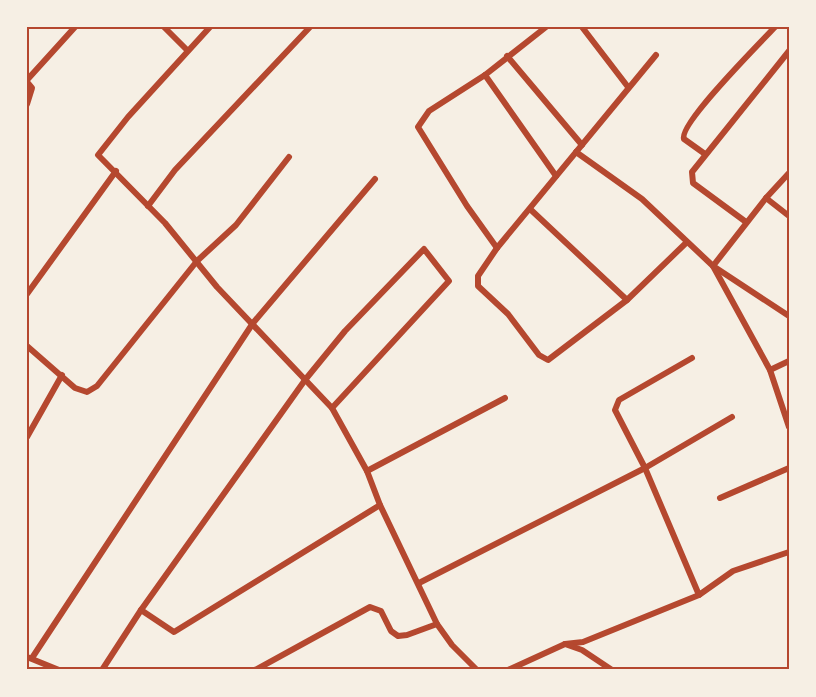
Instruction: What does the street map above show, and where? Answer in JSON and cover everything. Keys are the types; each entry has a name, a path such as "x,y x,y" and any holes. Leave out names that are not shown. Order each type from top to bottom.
{"street":[{"path":"27,104 32,88 27,81 75,27"},
{"path":"164,27 187,50"},
{"path":"210,27 187,50 98,155 116,171 197,261 217,287 332,408 367,471 380,505 437,624 452,645 477,670"},
{"path":"148,206 175,170 310,27"},
{"path":"497,248 466,206 418,127 429,111 485,75 546,27"},
{"path":"582,27 628,87"},
{"path":"705,154 684,139 683,131 700,108 775,27"},
{"path":"746,222 693,183 692,172 789,51"},
{"path":"656,55 497,248 478,276 478,286 508,314 544,360 548,360 627,300 687,242"},
{"path":"507,56 582,146"},
{"path":"485,75 556,176"},
{"path":"576,152 642,199 713,266 789,316"},
{"path":"27,346 75,388 87,392 97,386 197,261 236,225 289,157"},
{"path":"27,294 116,171"},
{"path":"713,266 746,222 789,173"},
{"path":"59,670 29,658 253,323 375,179"},
{"path":"766,198 789,216"},
{"path":"530,209 627,300"},
{"path":"102,670 141,610 305,380 345,331 424,249 449,281 332,408"},
{"path":"713,266 770,370 789,427"},
{"path":"692,358 619,400 615,410 645,468 699,595"},
{"path":"770,370 789,361"},
{"path":"27,437 62,375"},
{"path":"367,471 505,398"},
{"path":"419,583 645,468 732,417"},
{"path":"720,498 789,468"},
{"path":"141,610 174,632 380,505"},
{"path":"508,670 565,644 583,642 699,595 732,571 789,552"},
{"path":"255,670 370,607 381,611 391,631 398,636 437,624"},
{"path":"565,644 582,650 612,670"}]}
